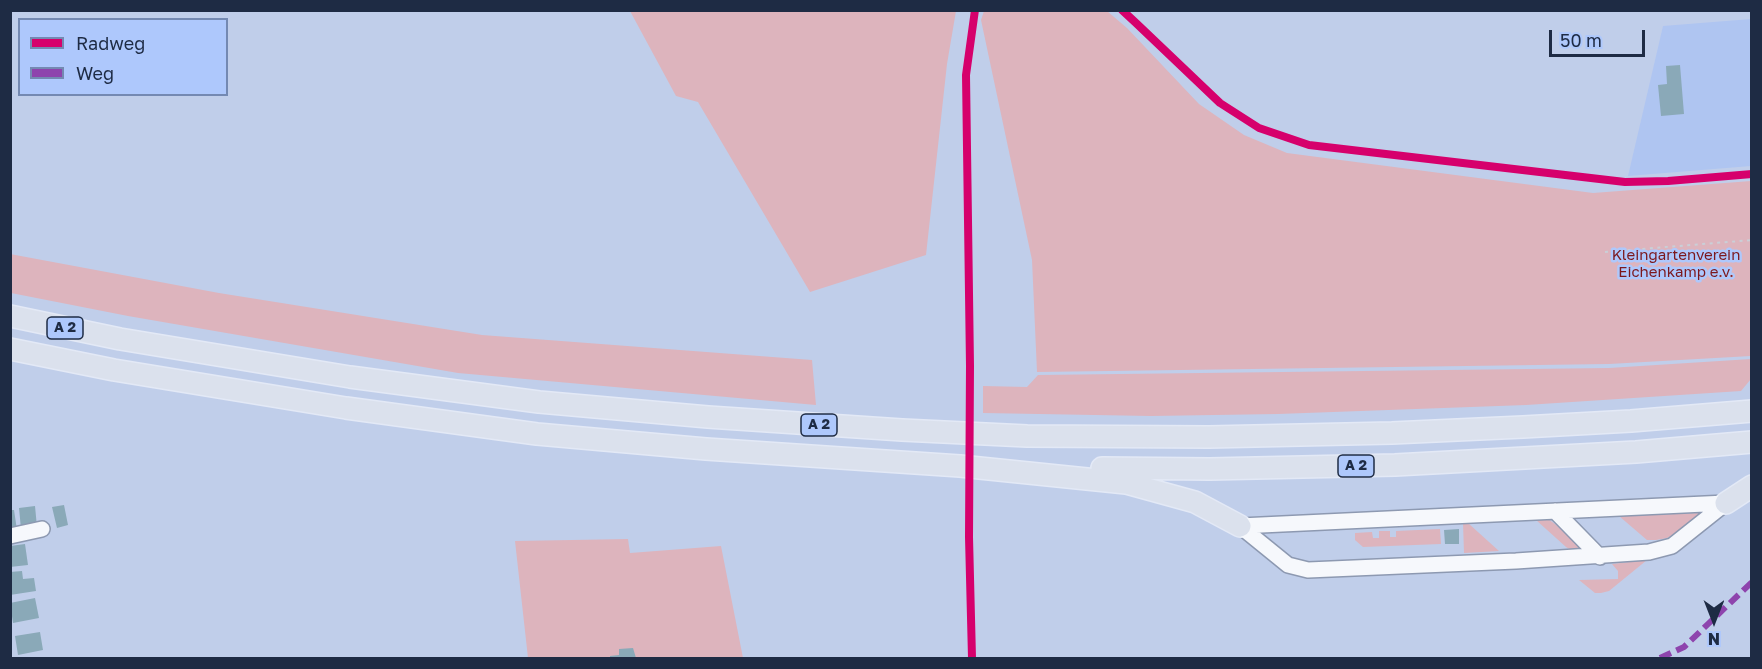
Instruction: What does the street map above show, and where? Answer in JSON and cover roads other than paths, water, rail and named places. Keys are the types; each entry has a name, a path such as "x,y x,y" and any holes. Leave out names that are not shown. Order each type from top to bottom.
{"highway":[{"name":"A 2","path":"10,316 120,339 350,376 539,402 708,417 902,430 1028,436 1233,437 1523,427 1752,411"},
{"name":"A 2","path":"10,349 114,370 346,408 537,434 706,450 960,466 1210,469 1395,465 1636,452 1752,442"},
{"path":"960,466 1126,483 1195,502 1240,526"},
{"path":"1726,503 1752,486"}],"lane":[{"path":"1240,526 1726,503"},
{"path":"1240,526 1288,565 1308,570 1600,557 1649,552 1672,546 1726,503"},
{"path":"1555,511 1600,557"},
{"path":"10,536 42,529"}],"park label":[{"name":"Kleingartenverein Eichenkamp e.v.","path":"1676,264"}]}
